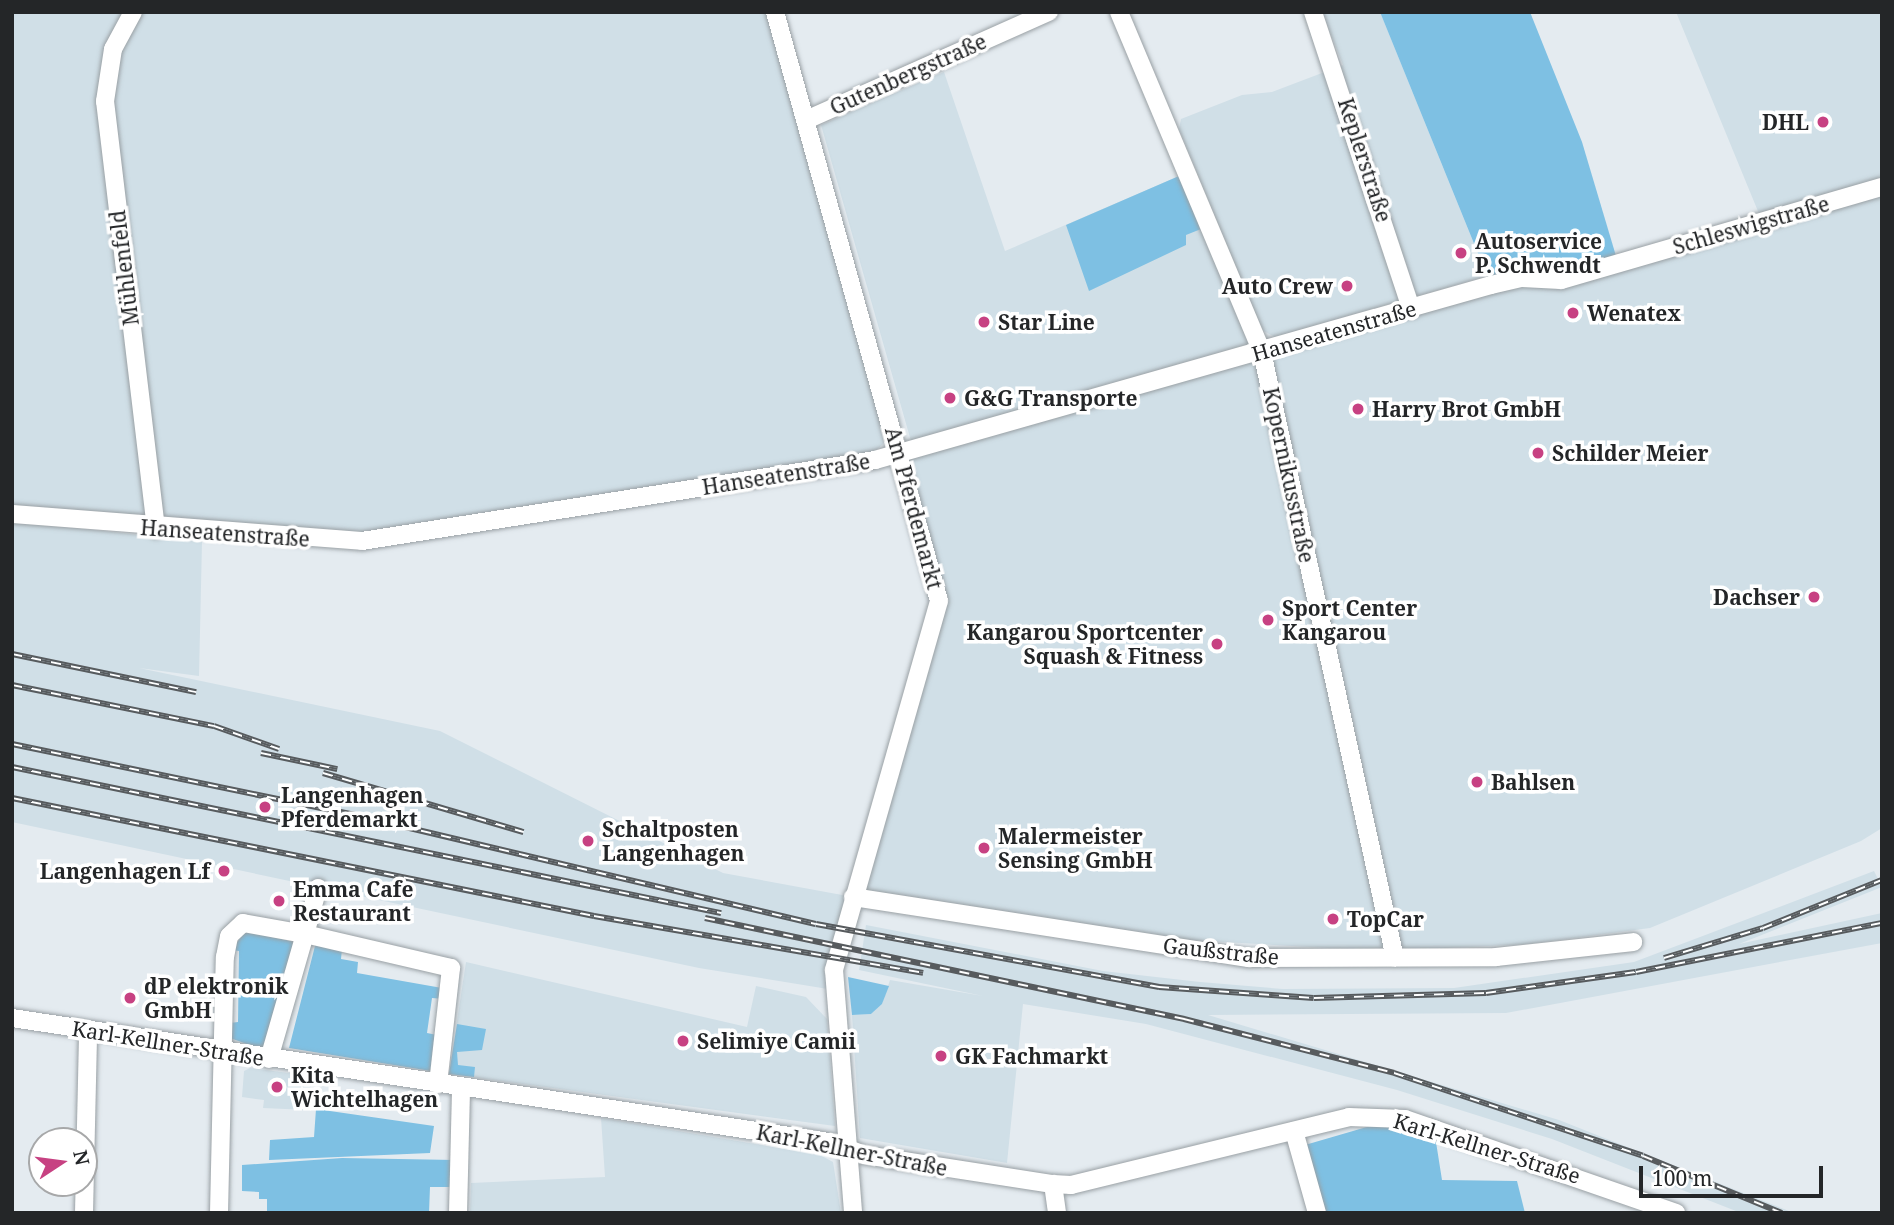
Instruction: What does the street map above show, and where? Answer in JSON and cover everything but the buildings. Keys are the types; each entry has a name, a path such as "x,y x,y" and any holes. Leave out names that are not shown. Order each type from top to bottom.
{"street":[{"name":"Mühlenfeld","path":"133,12 113,49 105,101 156,529"},
{"name":"Am Pferdemarkt","path":"775,12 936,580 937,626 853,897 835,970 853,1213"},
{"name":"Gutenbergstraße","path":"806,120 1049,12"},
{"name":"Kopernikusstraße","path":"1119,12 1262,352 1395,958"},
{"name":"Keplerstraße","path":"1313,12 1411,309"},
{"name":"Schleswigstraße","path":"1621,262 1882,187"},
{"name":"Hanseatenstraße","path":"12,514 156,529 314,540 406,537 900,454 1510,280 1562,280 1621,262"},
{"path":"269,1059 318,888"},
{"name":"Gaußstraße","path":"853,897 1249,958 1496,957 1633,943"},
{"path":"219,1213 225,957 235,925 305,934 452,968 438,1084"},
{"name":"Karl-Kellner-Straße","path":"12,1018 461,1087 1053,1184 1349,1118 1405,1119 1676,1213"},
{"path":"84,1213 88,1031"},
{"path":"458,1213 461,1087"},
{"path":"1294,1131 1318,1213"},
{"path":"1053,1184 1057,1213"}],"shaded area":[{"path":"12,12 767,12 887,433 883,444 874,452 356,535 12,508"},
{"path":"1322,12 1380,12 1487,276 1275,337 1262,330 1179,129 1181,119 1242,95 1272,92 1343,65"},
{"path":"1380,12 1530,12 1582,142 1616,256 1490,283"},
{"path":"1676,12 1882,12 1882,828 1861,841 1650,928 1529,944 1381,951 1172,939 853,898 834,990 699,968 12,822 12,521 202,542 199,676 139,668 440,731 723,873 853,897 937,626 900,454 1762,221"},
{"path":"944,72 1005,251 1179,176 1249,344 911,441 821,125"},
{"path":"1179,176 1201,229 1186,235 1186,245 1089,291 1066,225"},
{"path":"1874,871 1882,887 1739,944 1882,913 1882,943 1506,1013 1208,1015 1559,1120 1794,1213 1741,1213 1552,1139 1397,1090 1146,1024 1023,1004 1007,1163 860,1138 852,1015 871,1014 882,1004 890,980 983,996 859,970 866,925 1103,971 1200,982 1283,989 1454,988 1634,962"},
{"path":"245,931 295,942 264,1050 230,1038 230,1023 238,1022 239,951 232,950"},
{"path":"316,942 342,949 341,959 358,962 357,973 442,988 444,999 432,998 427,1033 442,1036 437,1072 289,1048"},
{"path":"466,962 747,1027 756,986 806,997 827,1019 835,1126 449,1074"},
{"path":"848,977 889,986 882,1004 871,1014 852,1015"},
{"path":"457,1024 486,1029 482,1050 457,1052 458,1065 475,1067 474,1077 449,1074"},
{"name":"Kita Wichtelhagen","path":"250,1068 312,1076 307,1110 263,1108 264,1100 242,1097 244,1071"},
{"path":"316,1109 434,1126 430,1153 269,1160 270,1140 314,1137"},
{"path":"601,1118 820,1155 833,1162 841,1213 470,1213 471,1183 605,1177"},
{"path":"1377,1124 1436,1142 1442,1180 1517,1181 1525,1213 1325,1213 1305,1145"},
{"path":"342,1158 455,1160 453,1187 430,1187 429,1213 267,1213 267,1199 259,1199 259,1192 242,1191 242,1165"}],"railway":[{"path":"12,654 196,692"},
{"path":"12,685 214,726 279,749"},
{"path":"12,744 363,817 816,924 1159,987 1314,998 1486,993 1636,972 1882,923"},
{"path":"261,753 337,769"},
{"path":"12,767 721,913"},
{"path":"323,773 523,832"},
{"path":"12,798 594,916 923,973"},
{"path":"1664,958 1763,928 1882,880"},
{"path":"705,918 1184,1019 1394,1073 1643,1156 1782,1213"}],"place":[{"name":"DHL","path":"1823,122"},
{"name":"Autoservice P. Schwendt","path":"1461,253"},
{"name":"Auto Crew","path":"1347,286"},
{"name":"Wenatex","path":"1573,313"},
{"name":"Star Line","path":"984,322"},
{"name":"G&G Transporte","path":"950,398"},
{"name":"Harry Brot GmbH","path":"1358,409"},
{"name":"Schilder Meier","path":"1538,453"},
{"name":"Dachser","path":"1814,597"},
{"name":"Sport Center Kangarou","path":"1268,620"},
{"name":"Kangarou Sportcenter Squash & Fitness","path":"1217,644"},
{"name":"Bahlsen","path":"1477,782"},
{"name":"Langenhagen Pferdemarkt","path":"265,807"},
{"name":"Schaltposten Langenhagen","path":"588,841"},
{"name":"Malermeister Sensing GmbH","path":"984,848"},
{"name":"Langenhagen Lf","path":"224,871"},
{"name":"Emma Cafe Restaurant","path":"279,901"},
{"name":"TopCar","path":"1333,919"},
{"name":"dP elektronik GmbH","path":"130,998"},
{"name":"Selimiye Camii","path":"683,1041"},
{"name":"GK Fachmarkt","path":"941,1056"},
{"name":"Kita Wichtelhagen","path":"277,1087"}]}
